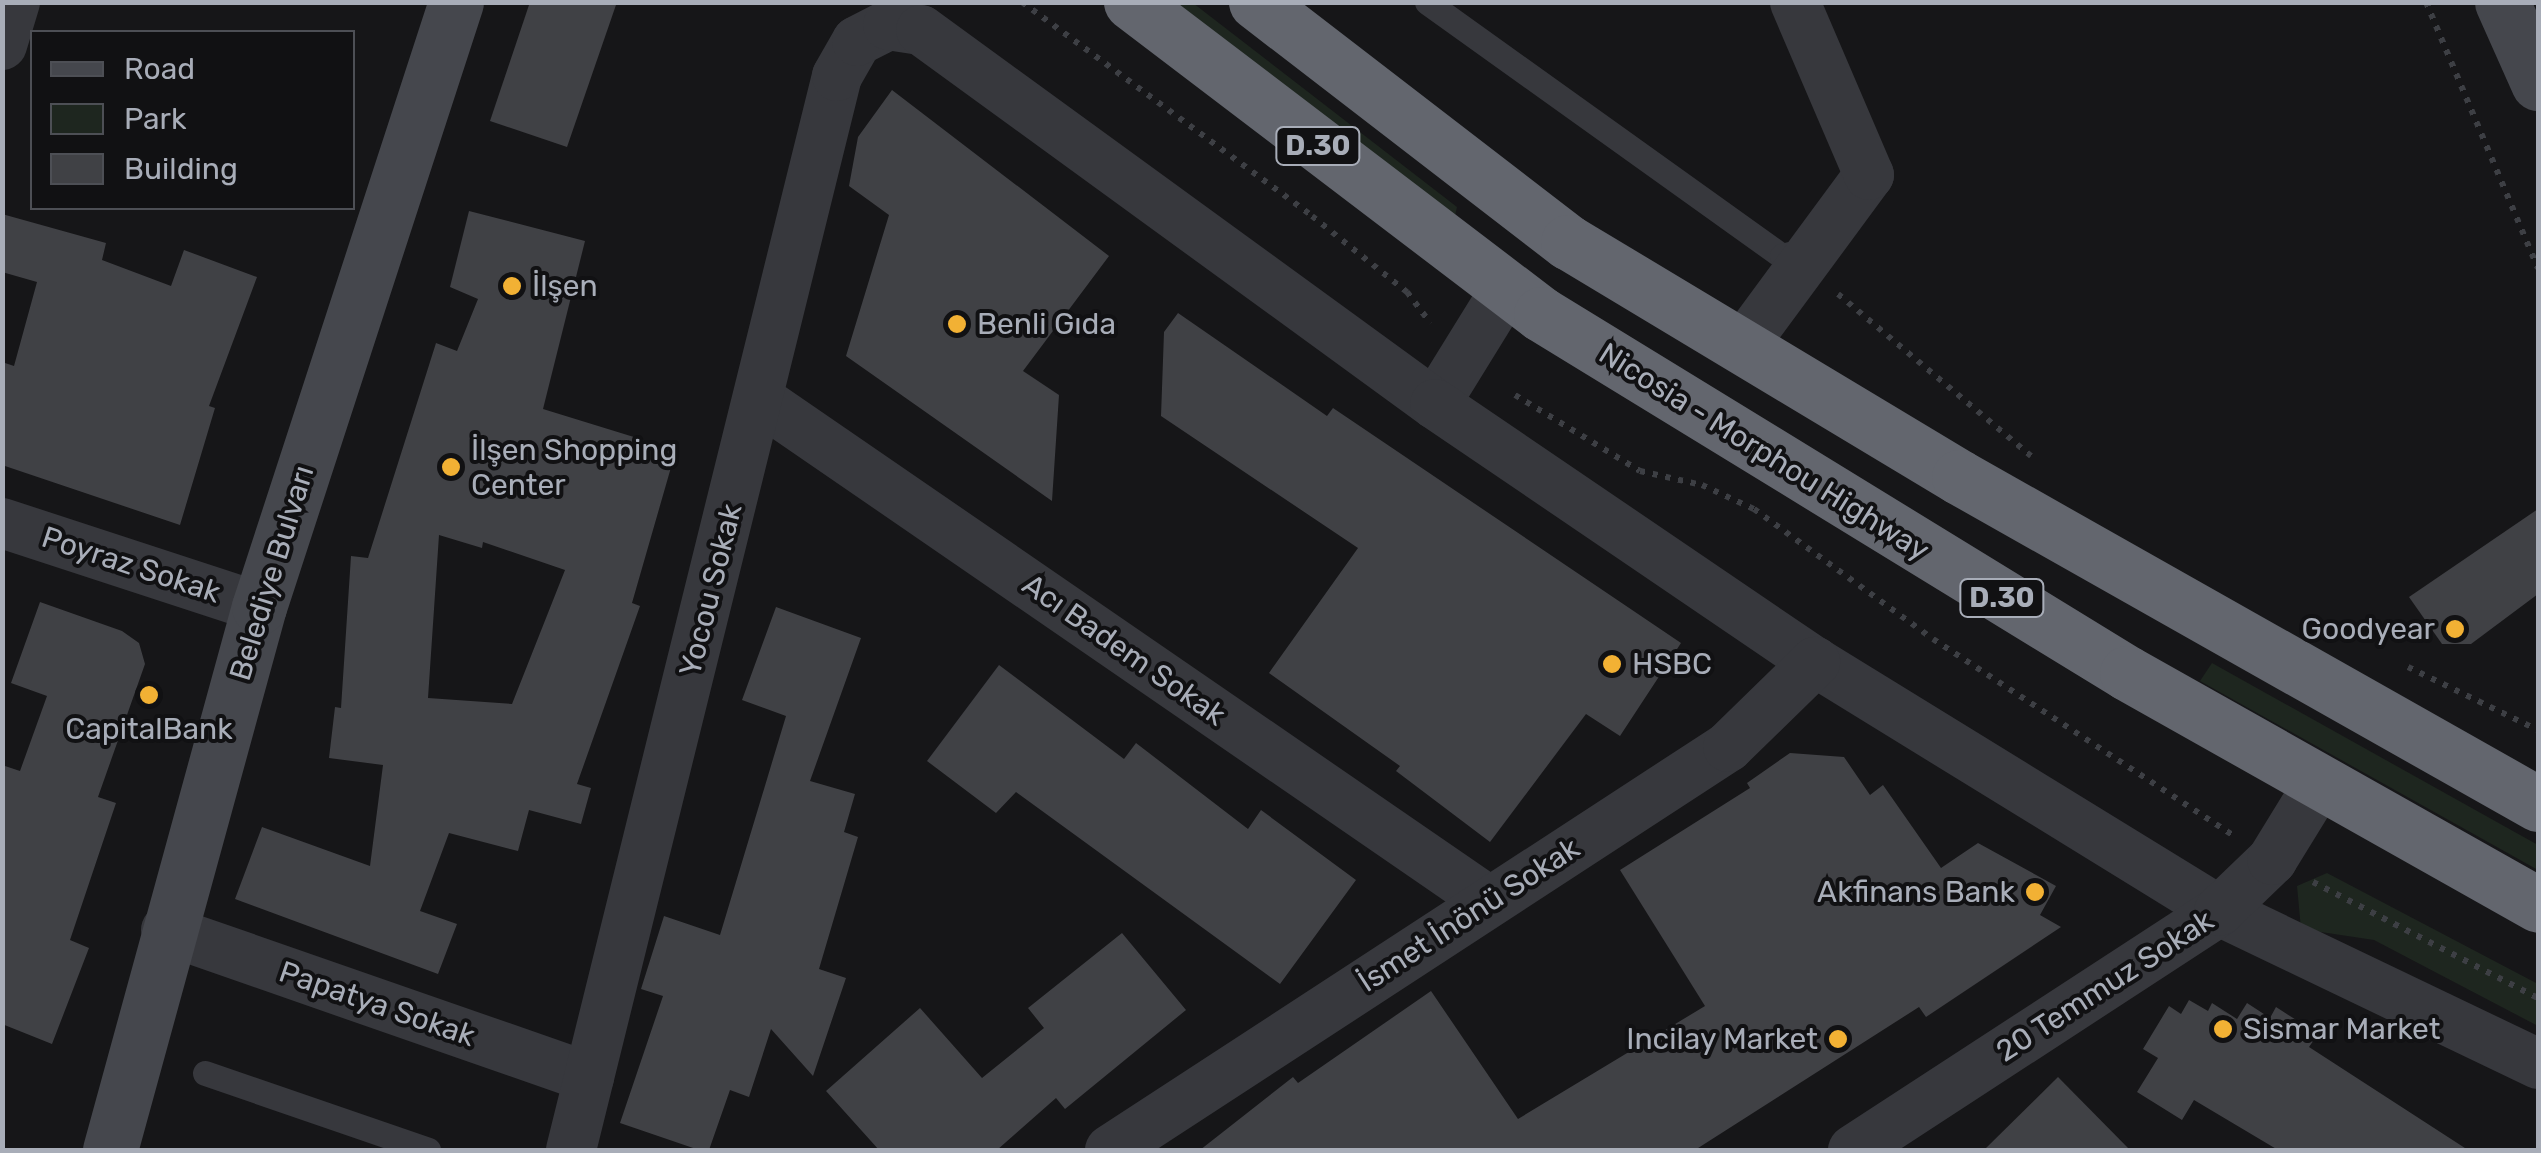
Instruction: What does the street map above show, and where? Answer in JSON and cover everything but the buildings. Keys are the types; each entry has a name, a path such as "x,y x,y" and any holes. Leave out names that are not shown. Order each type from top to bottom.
{"highway":[{"name":"Nicosia - Morphou Highway","path":"1131,2 1506,289 1987,589 2538,905"},
{"name":"D.30","path":"1256,2 1568,242 2370,712 2538,804"}],"main road":[{"name":"Belediye Bulvarı","path":"110,1150 166,930 259,607 456,2"},
{"path":"2502,2 2538,83"},
{"path":"2370,712 2538,770"}],"street":[{"path":"2,44 14,2"},
{"path":"1742,347 1868,175 1795,2"},
{"name":"Yocou Sokak","path":"571,1150 837,76 864,36 888,24 921,30 1447,383"},
{"path":"1506,289 1447,383 1815,662 2219,912 2538,1064"},
{"name":"Acı Badem Sokak","path":"759,399 1489,902"},
{"name":"Poyraz Sokak","path":"2,524 259,607"},
{"name":"İsmet İnönü Sokak","path":"1110,1150 1728,746 1815,662"},
{"name":"20 Temmuz Sokak","path":"1880,1144 2219,912 2272,860 2320,782"},
{"name":"Papatya Sokak","path":"166,930 589,1077"}],"lane":[{"path":"1427,2 1782,256 1809,256"},
{"path":"204,1073 428,1150"}],"path":[{"path":"1022,2 1407,292 1447,383 1640,471 1702,485 1754,509 1934,639 2272,860 2538,998"},
{"path":"2426,2 2538,268"},
{"path":"1809,256 2040,464"},
{"path":"2398,662 2538,730"}],"green space":[{"path":"1159,3 1193,3 1457,207 1453,225"},
{"path":"2212,663 2538,845 2538,870 2200,681"},
{"path":"2327,873 2538,984 2538,1026 2374,940 2301,929 2297,886"}],"place":[{"name":"İlşen","path":"512,286"},
{"name":"Benli Gıda","path":"957,324"},
{"name":"İlşen Shopping Center","path":"451,467"},
{"name":"Goodyear","path":"2455,629"},
{"name":"HSBC","path":"1612,664"},
{"name":"CapitalBank","path":"149,695"},
{"name":"Akfinans Bank","path":"2035,892"},
{"name":"Sismar Market","path":"2223,1029"},
{"name":"Incilay Market","path":"1838,1039"}]}
